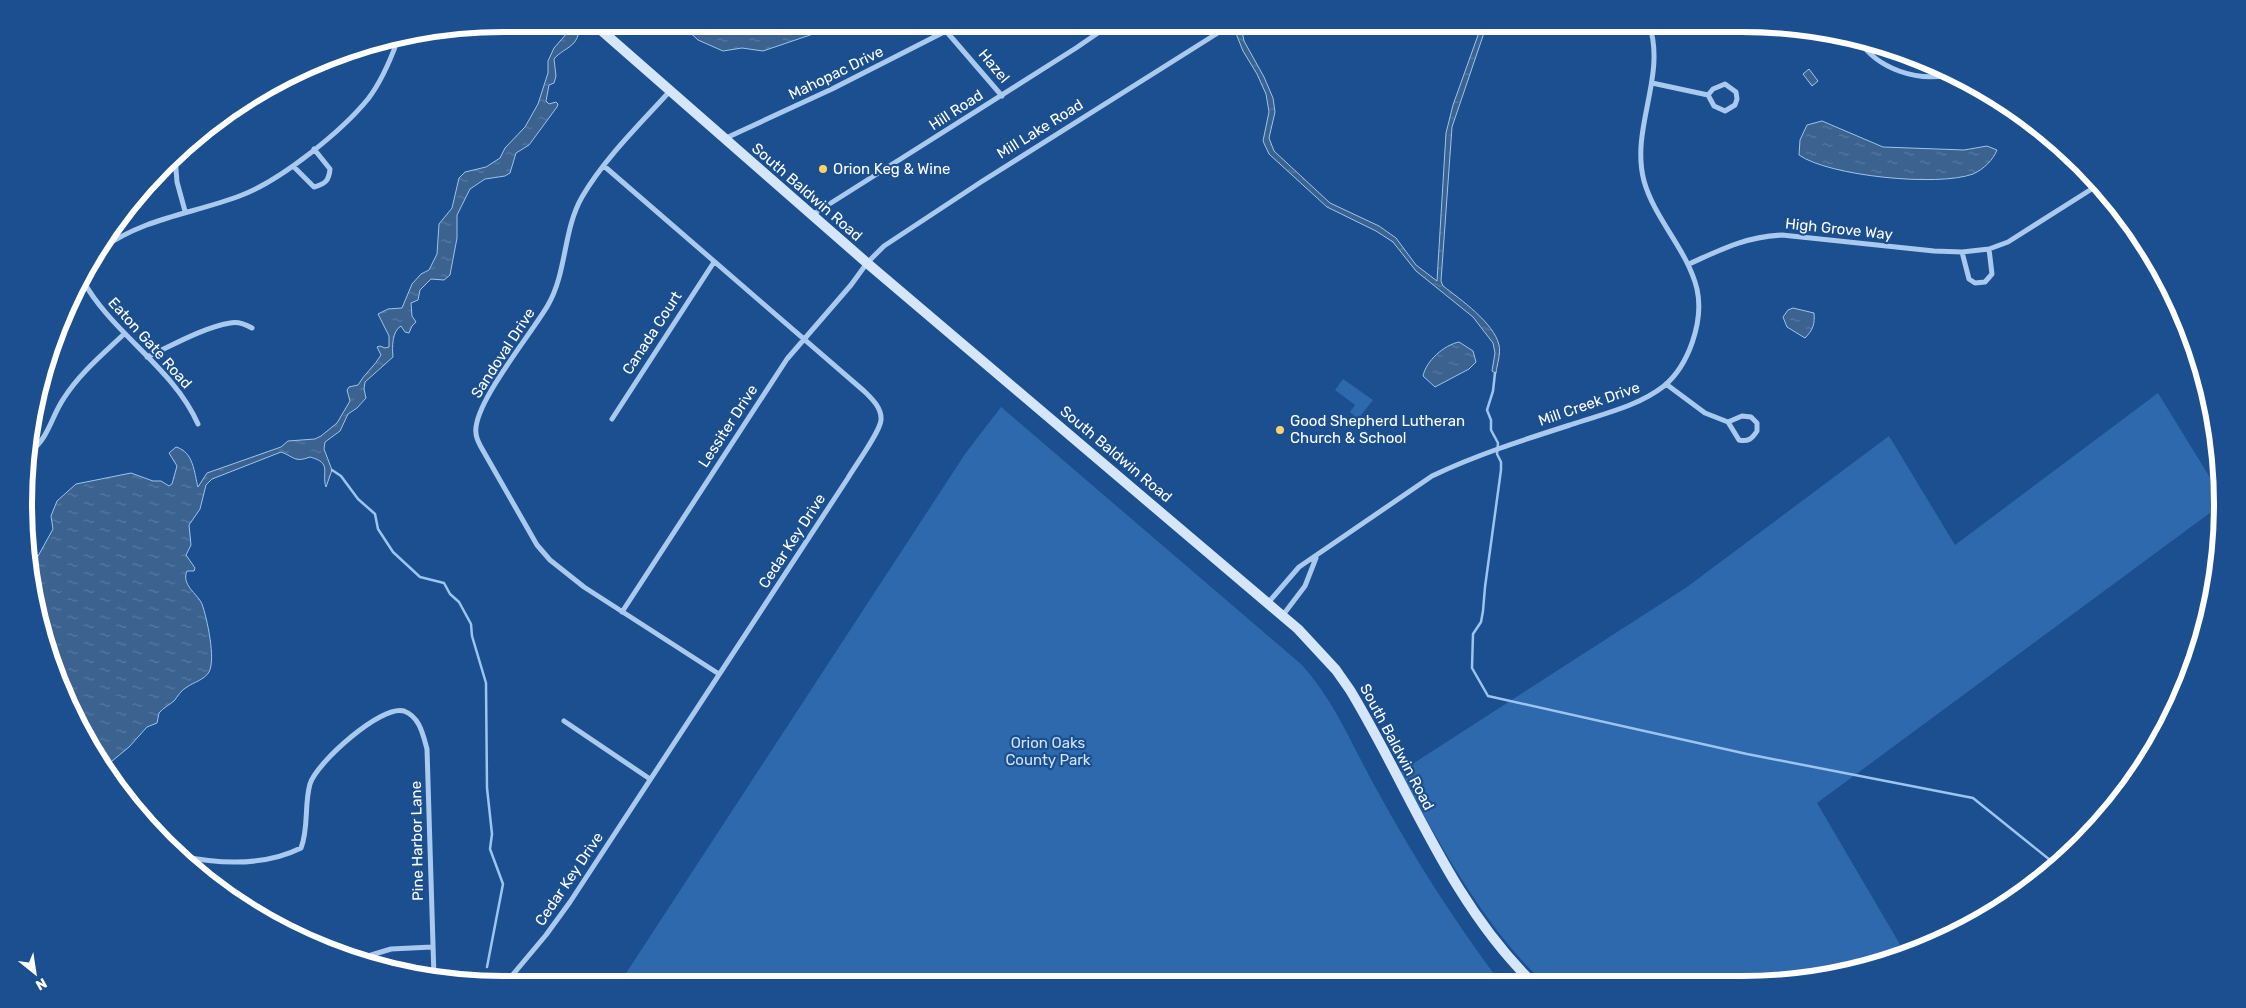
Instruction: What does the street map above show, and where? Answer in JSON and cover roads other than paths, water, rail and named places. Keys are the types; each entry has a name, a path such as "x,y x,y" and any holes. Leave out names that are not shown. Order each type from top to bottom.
{"main road":[{"name":"South Baldwin Road","path":"603,32 867,263 1283,615 1314,645 1350,690 1445,866 1502,949 1526,976"}],"street":[{"name":"Mahopac Drive","path":"724,139 832,89 944,32"},
{"name":"Hazel","path":"947,32 1002,96"},
{"name":"Hill Road","path":"812,215 1002,96 1099,32"},
{"name":"Mill Lake Road","path":"867,263 884,246 914,226 1219,32"},
{"name":"Mill Creek Drive","path":"1268,603 1299,567 1416,487 1448,469 1507,445 1636,404 1666,384 1684,362 1693,338 1698,314 1697,291 1689,264 1655,206 1644,181 1641,154 1642,134 1656,60 1651,32"},
{"path":"111,243 139,227 243,194 293,166 345,123 368,98 384,72 395,46"},
{"path":"1869,50 1877,60 1898,71 1923,76 1938,75"},
{"path":"1652,84 1708,95"},
{"path":"1725,84 1736,92 1737,99 1735,105 1725,111 1714,106 1708,95 1713,89 1725,84"},
{"name":"Sandoval Drive","path":"670,91 604,166 582,196 572,218 558,282 549,304 486,399 477,419 476,434 481,447 537,546 566,575 719,674"},
{"path":"293,166 314,187 324,185 329,178 330,170 314,149"},
{"path":"176,166 177,182 185,211"},
{"name":"Cedar Key Drive","path":"512,976 546,936 570,902 848,478 881,422 880,411 874,400 604,166"},
{"name":"High Grove Way","path":"1689,264 1740,241 1782,235 1934,251 1962,252 1989,249 2008,242 2092,189"},
{"path":"1962,252 1969,279 1975,283 1985,282 1992,274 1989,249"},
{"name":"Canada Court","path":"612,418 714,262"},
{"name":"Lessiter Drive","path":"622,612 784,364 803,339 851,285 867,263"},
{"name":"Eaton Gate Road","path":"86,286 124,334 181,394 198,424"},
{"path":"147,357 202,332 232,322 243,323 252,328"},
{"path":"37,445 42,440 62,400 76,381 124,334"},
{"path":"1666,384 1704,413 1728,422 1739,440 1746,441 1752,438 1757,431 1756,423 1751,417 1742,416 1728,422"},
{"path":"1283,615 1305,586 1316,557"},
{"name":"Pine Harbor Lane","path":"192,857 243,862 290,854 302,848 305,838 310,784 316,772 362,728 382,716 397,711 405,712 417,720 427,749 434,970"},
{"path":"564,721 650,779"},
{"path":"370,955 391,949 432,947"}],"water":[{"path":"568,32 579,32 571,46 554,59 556,76 554,83 549,85 546,101 549,104 556,102 558,104 557,107 529,145 516,153 510,173 505,176 485,179 470,189 457,215 457,238 450,275 444,280 431,279 420,290 418,300 411,303 412,316 416,322 409,333 405,332 401,326 398,328 393,340 393,357 365,382 366,398 348,414 340,431 325,442 324,449 332,470 326,487 325,469 322,462 310,457 295,459 281,452 212,479 206,485 200,509 189,525 191,545 186,555 195,568 194,571 187,571 186,581 200,600 206,619 212,658 209,672 202,679 183,690 174,701 159,713 157,723 147,727 129,747 110,763 81,713 68,684 49,626 42,596 36,561 53,529 51,516 57,501 76,484 131,473 153,481 161,481 169,486 172,484 177,466 169,453 176,447 190,458 198,487 207,473 281,447 288,441 315,439 337,423 350,401 347,390 349,387 358,385 379,359 381,355 377,347 389,347 389,336 378,314 388,309 402,308 412,284 421,274 429,270 437,254 439,224 452,208 459,178 465,172 486,167 500,158 505,148 525,127 538,104 548,73 548,61 554,48"},
{"path":"690,32 819,32 763,51 742,48 723,51 698,40"},
{"path":"1235,32 1242,32 1244,41 1264,77 1273,98 1275,112 1269,138 1274,151 1330,203 1379,226 1396,238 1416,265 1437,281 1446,133 1453,105 1479,32 1484,32 1452,127 1441,281 1443,286 1467,305 1491,328 1499,345 1500,352 1496,373 1492,371 1495,353 1493,343 1473,317 1416,271 1393,242 1376,231 1327,207 1269,154 1263,141 1269,112 1266,94 1243,51"},
{"path":"1809,69 1818,81 1812,86 1803,74"},
{"path":"1822,121 1883,147 1964,150 1987,146 1997,150 1991,161 1981,170 1957,178 1910,179 1858,174 1834,169 1799,155 1800,140 1807,125"},
{"path":"1793,308 1814,313 1813,327 1805,338 1787,327 1783,317 1788,310"},
{"path":"1459,342 1473,351 1476,362 1469,369 1435,387 1423,376 1425,370 1436,354 1447,346"}],"waterway":[{"path":"1495,373 1493,391 1487,410 1491,420 1491,430 1498,443 1497,454 1501,462 1501,470 1483,611 1481,622 1473,634 1472,668 1488,696 1747,754 1973,798 2050,860"},
{"path":"332,470 341,476 358,499 375,514 378,529 393,552 420,577 444,583 450,594 459,602 471,624 472,636 486,683 487,788 492,834 490,849 503,884 487,967"}],"place":[{"name":"Orion Keg & Wine","path":"823,169"},
{"name":"Good Shepherd Lutheran Church & School","path":"1280,430"}],"park label":[{"name":"Orion Oaks County Park","path":"1048,752"}]}
